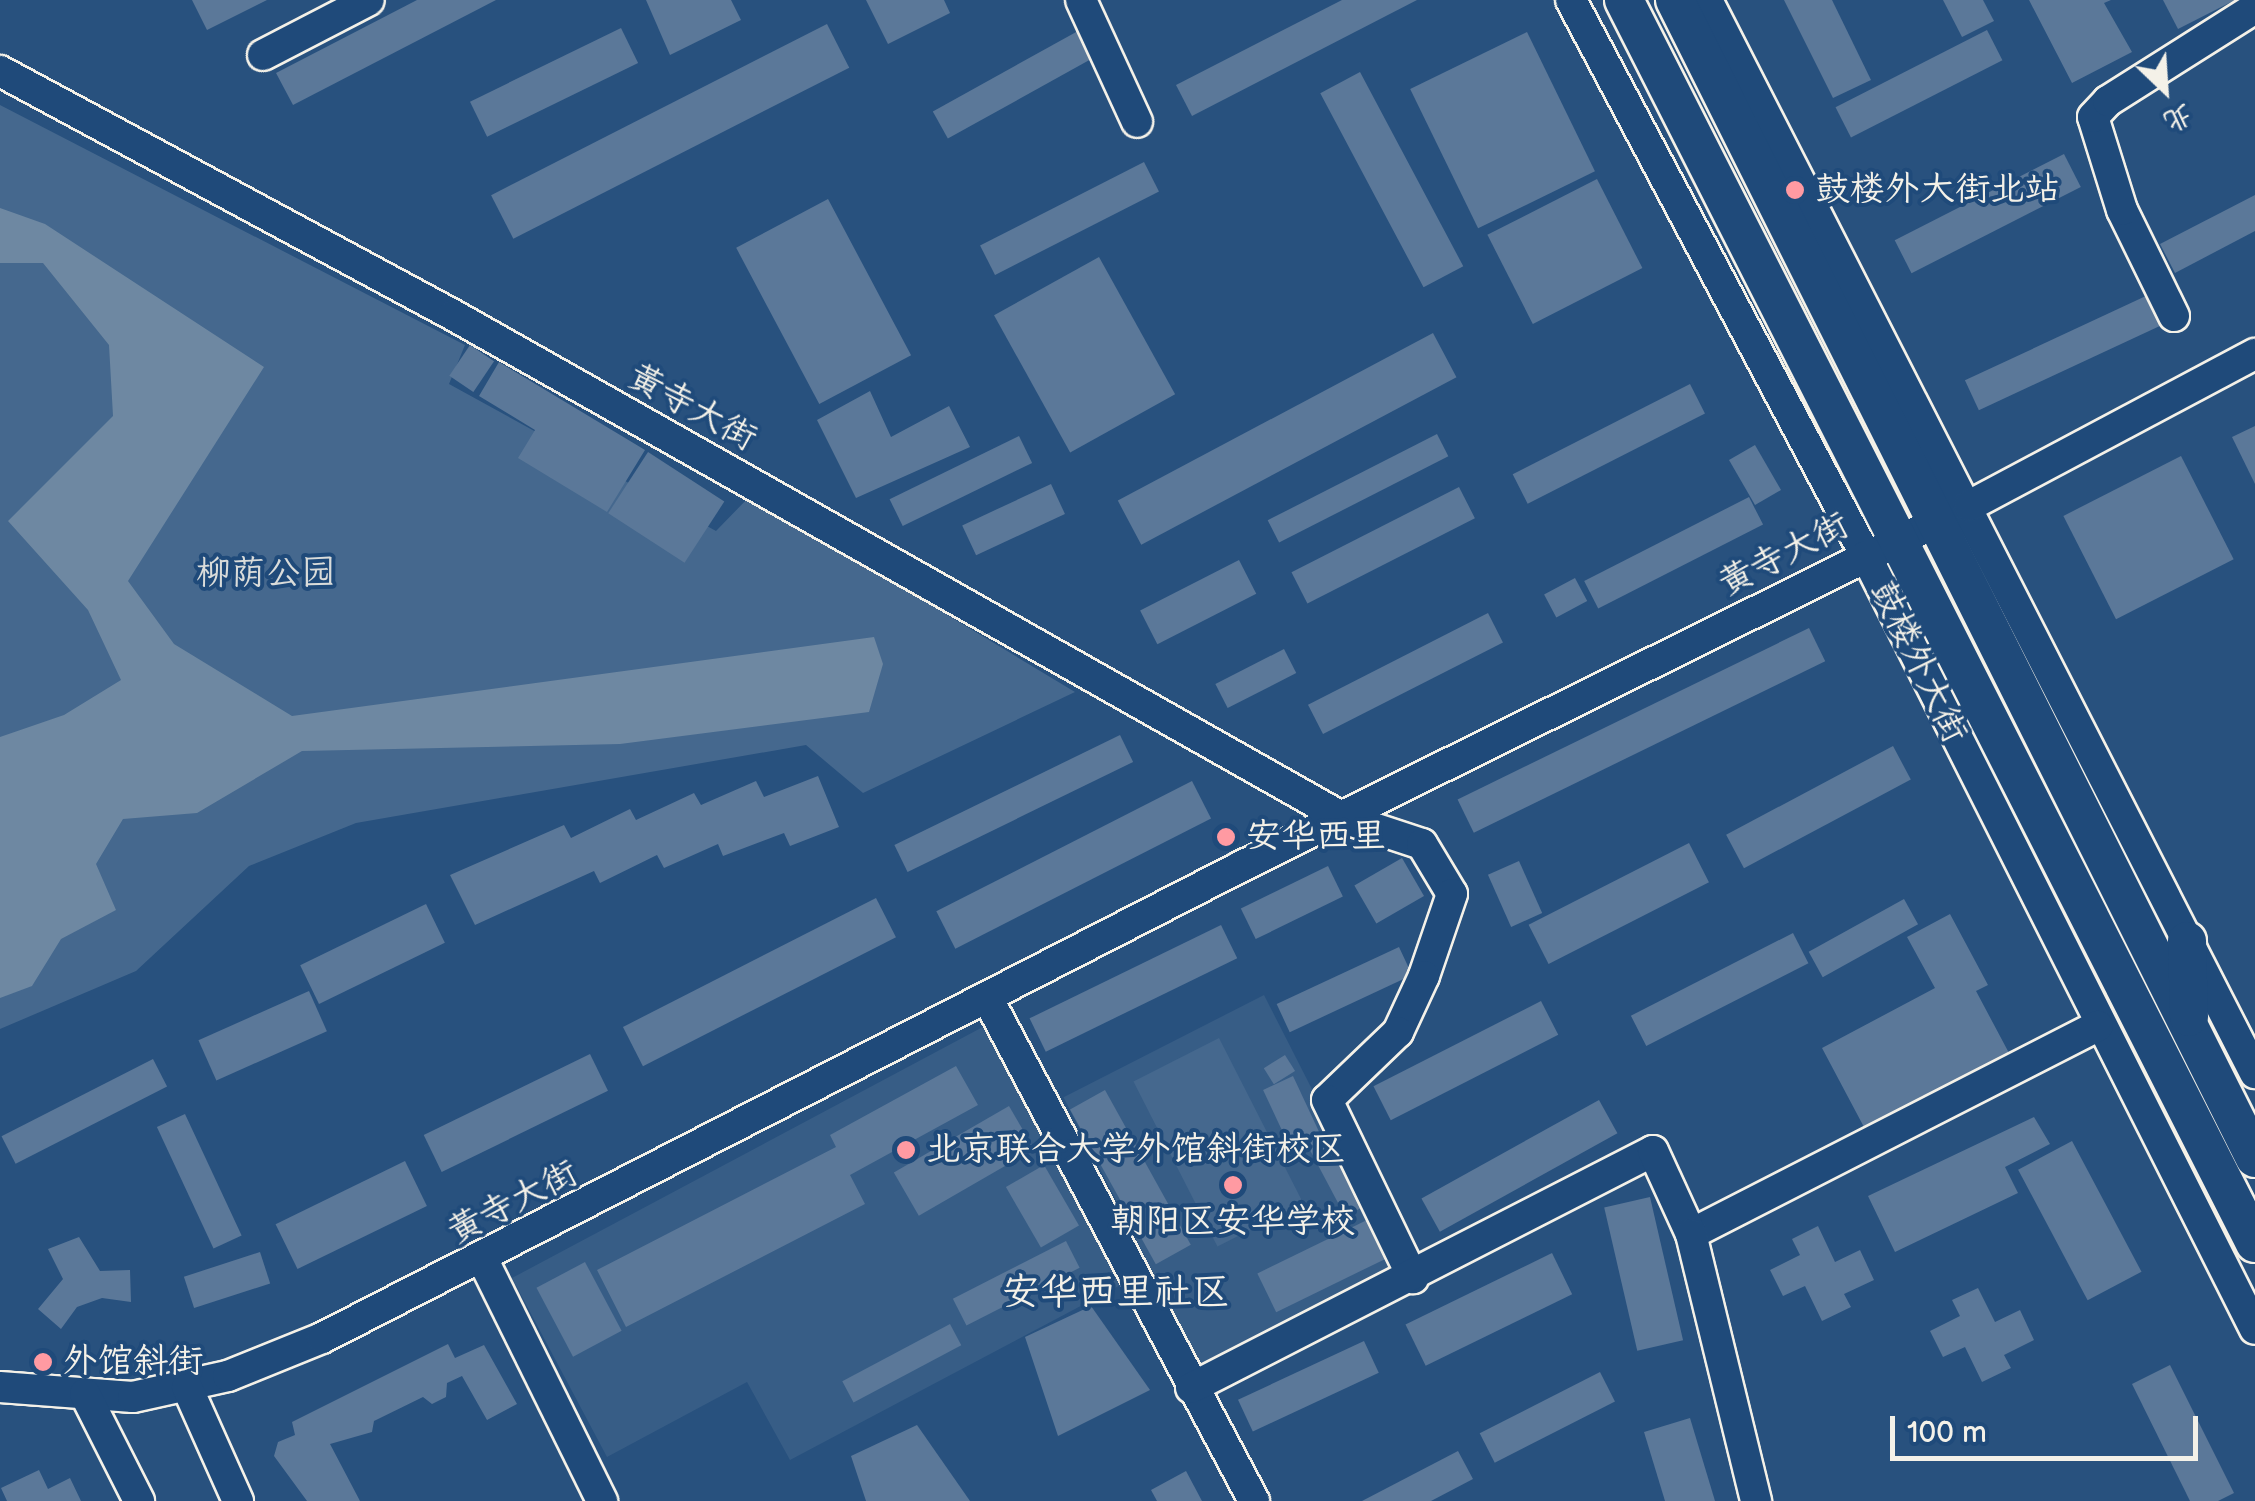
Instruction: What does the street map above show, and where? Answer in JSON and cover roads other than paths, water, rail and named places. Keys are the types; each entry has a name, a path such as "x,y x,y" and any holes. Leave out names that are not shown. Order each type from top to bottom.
{"main road":[{"name":"鼓楼外大街","path":"1624,0 1901,539 2255,1243"},
{"path":"1675,0 1953,514 2190,1029 2243,1117 2255,1158"},
{"path":"2187,941 2190,1029"}],"street":[{"path":"264,56 370,0"},
{"path":"1081,0 1137,122"},
{"name":"鼓楼外大街","path":"1571,0 1866,556 2098,1026 2255,1329"},
{"path":"1706,0 1953,514 2187,941 2255,1074"},
{"path":"2174,316 2122,210 2094,117 2108,101 2255,8"},
{"name":"黄寺大街","path":"0,71 453,316 1343,818 1422,844 1452,894 1398,1032 1327,1100 1413,1278"},
{"name":"黄寺大街","path":"85,1394 132,1397 188,1388 322,1338 483,1260 1343,818 1953,514 2255,354"},
{"path":"988,1000 1254,1501"},
{"path":"1691,1234 2098,1026"},
{"path":"1191,1388 1413,1278 1653,1151 1691,1234 1756,1501"},
{"path":"483,1260 602,1501"},
{"path":"0,1387 85,1394 140,1501"},
{"path":"188,1388 238,1501"}],"place":[{"name":"鼓楼外大街北站","path":"1795,190"},
{"name":"安华西里","path":"1226,837"},
{"name":"北京联合大学外馆斜街校区","path":"906,1150"},
{"name":"朝阳区安华学校","path":"1233,1185"},
{"name":"外馆斜街","path":"43,1362"}],"district":[{"name":"安华西里社区","path":"1116,1293"}],"park label":[{"name":"柳荫公园","path":"266,574"}]}
